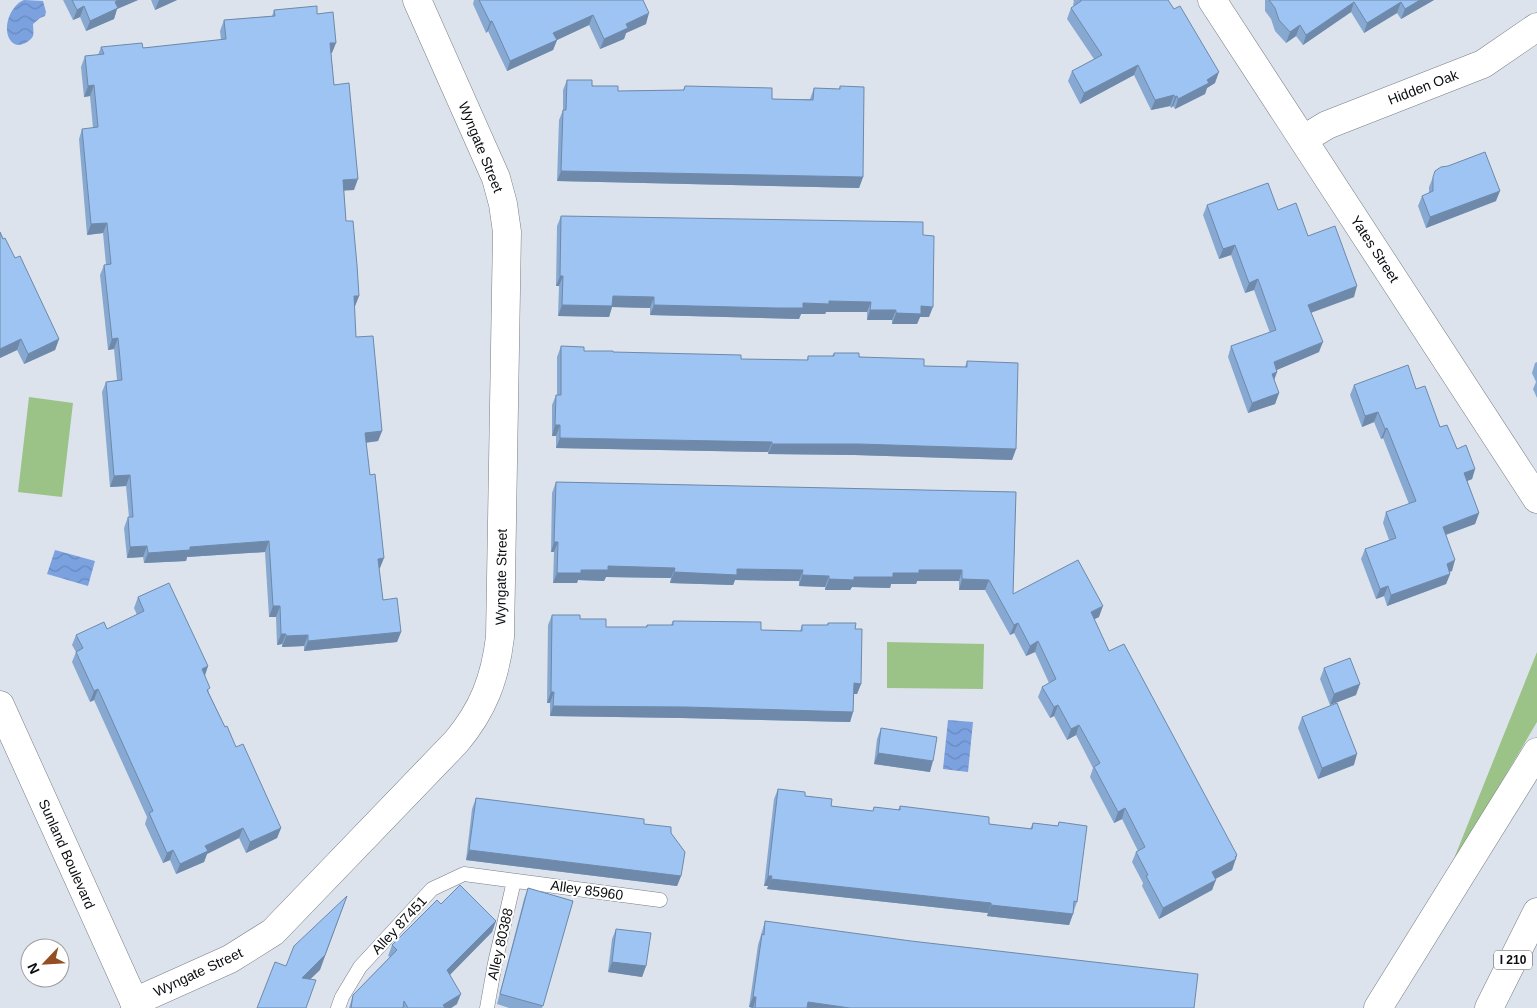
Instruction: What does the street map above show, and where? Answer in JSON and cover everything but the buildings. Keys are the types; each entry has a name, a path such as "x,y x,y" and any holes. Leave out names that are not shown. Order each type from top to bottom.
{"main road":[{"name":"Wyngate Street","path":"136,1006 230,959 272,932 456,742 477,714 490,686 498,657 500,637 507,232 503,204 496,178 416,0"},
{"name":"Yates Street","path":"1212,0 1537,499"},
{"name":"Hidden Oak","path":"1304,139 1327,125 1483,64 1537,27"},
{"name":"Sunland Boulevard","path":"0,705 136,1006"},
{"path":"1378,1008 1537,752"},
{"name":"I 210","path":"1488,1008 1537,912"}],"lane":[{"name":"Alley 87451","path":"338,1008 342,997 360,967 432,889 464,874 514,881"},
{"name":"Alley 85960","path":"514,881 660,900"},
{"name":"Alley 80388","path":"487,1008 495,963 514,881"}],"green space":[{"path":"29,397 73,403 62,497 18,492"},
{"path":"887,642 984,644 983,689 887,688"},
{"path":"1537,652 1537,722 1449,871"}],"water":[{"path":"24,0 43,1 46,12 45,16 33,24 32,38 24,44 18,45 9,38 7,26 11,13"},
{"path":"55,550 95,561 88,586 47,574"},
{"path":"948,720 973,722 968,772 943,769"}]}
